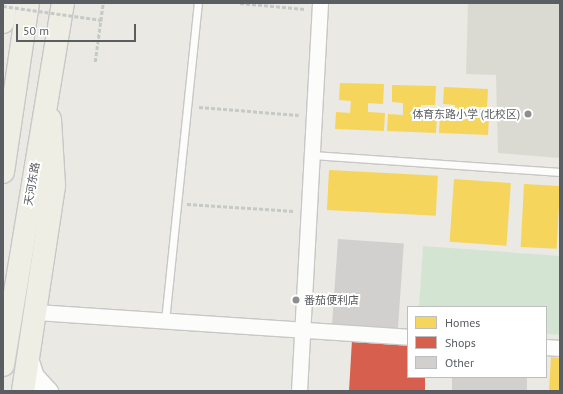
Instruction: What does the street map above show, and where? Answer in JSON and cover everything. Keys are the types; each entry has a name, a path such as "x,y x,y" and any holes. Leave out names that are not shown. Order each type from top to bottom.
{"highway":[{"path":"3,22 6,3"},
{"path":"3,172 28,3"},
{"name":"天河东路","path":"3,365 63,3"},
{"path":"24,391 54,185 48,100"}],"street":[{"path":"299,391 320,6"},
{"path":"36,312 407,338"},
{"path":"547,347 560,348"},
{"path":"29,361 34,376 48,391"}],"lane":[{"path":"165,321 198,3"},
{"path":"312,155 560,172"}],"path":[{"path":"95,62 102,20 103,3"},
{"path":"240,3 320,6"},
{"path":"3,6 102,20"},
{"path":"188,106 314,116"},
{"path":"177,204 309,212"}],"shaded area":[{"name":"体育东路小学 (北校区)","path":"468,3 560,3 560,158 498,153 496,75 466,74"}],"green space":[{"path":"423,246 560,256 560,335 547,334 547,306 419,306"}],"building: Homes":[{"path":"340,83 384,84 383,104 368,103 368,112 385,113 384,131 335,129 336,112 350,113 351,101 339,100"},
{"path":"392,85 436,86 435,105 421,105 420,114 437,115 436,133 387,131 388,114 403,115 403,103 392,102"},
{"path":"444,87 488,89 487,107 472,107 472,116 489,117 488,135 439,133 440,116 454,117 455,105 443,104"},
{"path":"329,170 438,176 436,216 327,210"},
{"path":"454,179 511,183 506,246 450,242"},
{"path":"524,184 560,186 557,249 521,247"},
{"path":"551,357 560,358 560,391 549,391"}],"building: Shops":[{"path":"352,340 407,343 407,378 425,378 425,391 349,391"}],"building: Other":[{"path":"338,239 404,244 398,329 332,325"},
{"path":"452,378 527,378 527,391 452,391"}],"place":[{"name":"体育东路小学 (北校区)","path":"528,114"},
{"name":"番茄便利店","path":"296,300"}]}
